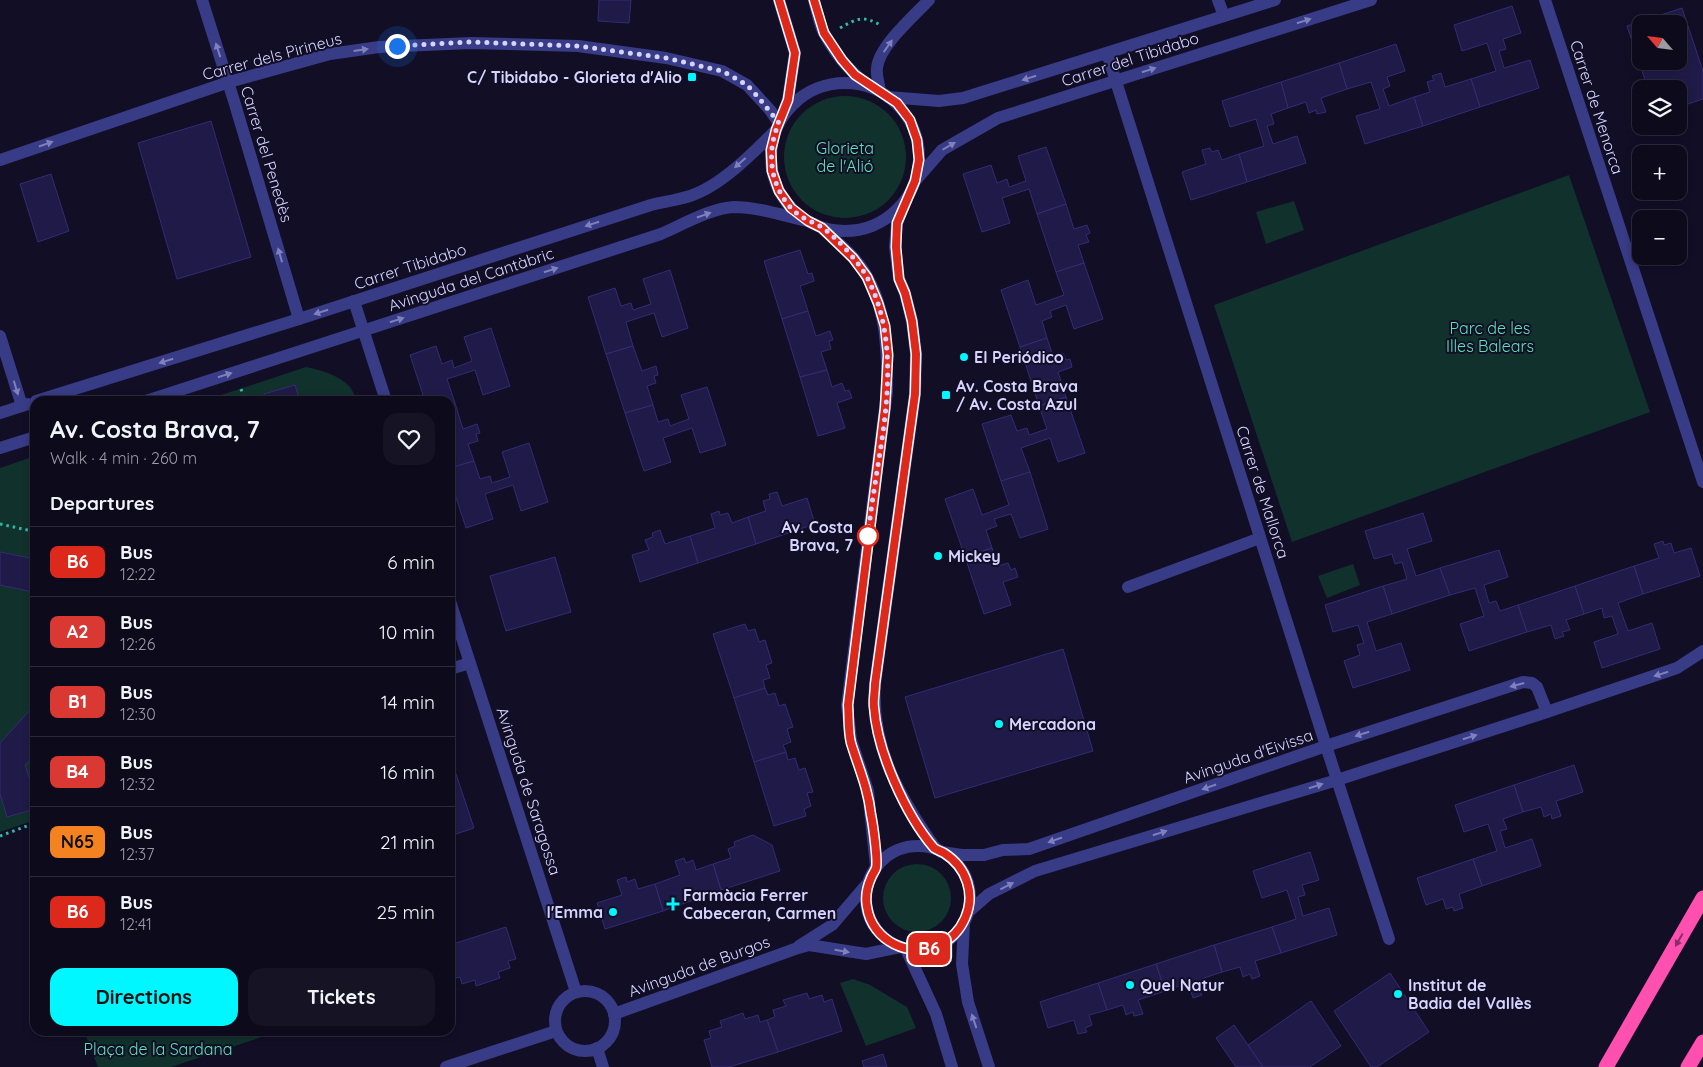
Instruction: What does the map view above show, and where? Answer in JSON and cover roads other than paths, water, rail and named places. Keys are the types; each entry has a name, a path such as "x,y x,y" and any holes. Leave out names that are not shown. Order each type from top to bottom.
{"highway":[{"path":"1606,1067 1703,898"},
{"path":"1688,1067 1703,1042"}],"street":[{"name":"Carrer del Penedès","path":"202,0 299,319"},
{"path":"779,0 795,53 788,100 771,150 772,171 779,191 791,208 808,221 822,228 853,258 867,277 885,326 888,355 886,400 848,705 851,740 868,791 876,867"},
{"path":"814,0 824,33 842,60 855,75 897,103 910,120 917,140 919,160 915,181 897,223 896,247 899,279 905,293 912,321 916,354 915,394 875,684 874,706 878,734 894,780 906,806 938,851"},
{"path":"880,91 876,68 880,57 895,35 929,0"},
{"path":"1218,0 1224,16"},
{"name":"Carrer del Tibidabo","path":"880,91 939,100 963,98 1275,0"},
{"name":"Carrer del Tibidabo","path":"915,181 942,150 998,118 1372,0"},
{"name":"Carrer de Menorca","path":"1545,0 1703,482"},
{"name":"Carrer dels Pirineus","path":"0,160 228,82 330,54 379,47 471,42 578,46 666,58 722,71 747,85 779,124"},
{"name":"Carrer de Mallorca","path":"1108,53 1115,81 1389,939"},
{"path":"779,124 794,102 811,91 830,84 851,82 880,91"},
{"name":"Carrer Tibidabo","path":"52,396 299,319 651,205 703,191 761,145 779,124"},
{"path":"822,228 846,231 869,227 890,216 907,198"},
{"name":"Avinguda del Cantàbric","path":"162,396 661,234 697,218 732,207 751,208 808,221"},
{"path":"354,301 384,396"},
{"path":"0,336 22,406"},
{"name":"Carrer Tibidabo","path":"0,413 30,403"},
{"path":"0,448 30,439"},
{"path":"1128,587 1260,538"},
{"name":"Avinguda de Saragossa","path":"455,616 576,992"},
{"path":"989,1067 968,1002 962,964 966,917 969,893 963,873 958,864 938,851 914,846 888,856 876,867 869,882 866,896 867,909 872,922 879,933 890,942 903,948 929,949 950,939 966,917 979,901 1035,871 1337,780 1543,713 1678,668 1703,651"},
{"path":"455,668 470,663"},
{"name":"Avinguda d'Eivissa","path":"938,851 962,855 984,855 1003,850 1029,849 1326,746 1523,682 1532,682 1536,687 1543,713"},
{"name":"Avinguda de Burgos","path":"794,948 832,926 869,882"},
{"name":"Avinguda de Burgos","path":"614,1014 794,948 809,945 866,954 903,948"},
{"path":"903,948 936,1014 952,1067"},
{"path":"586,990 604,997 614,1014 615,1024 612,1034 606,1042 588,1051 578,1050 569,1046 561,1040 556,1031 556,1012 560,1003 567,996 576,992 586,990"},
{"path":"446,1067 556,1031"},
{"path":"597,1048 603,1067"}],"place":[{"name":"C/ Tibidabo - Glorieta d'Alio","path":"692,77"},
{"name":"El Periódico","path":"964,357"},
{"name":"Av. Costa Brava / Av. Costa Azul","path":"946,395"},
{"name":"Av. Costa Brava, 7","path":"868,536"},
{"name":"Mickey","path":"938,556"},
{"name":"Mercadona","path":"999,724"},
{"name":"Farmàcia Ferrer Cabeceran, Carmen","path":"673,904"},
{"name":"l'Emma","path":"613,912"},
{"name":"Quel Natur","path":"1130,985"},
{"name":"Institut de Badia del Vallès","path":"1398,994"}],"park label":[{"name":"Glorieta de l'Alió","path":"845,157"},
{"name":"Parc de les Illes Balears","path":"1490,337"},
{"name":"Plaça de la Sardana","path":"158,1049"}]}
